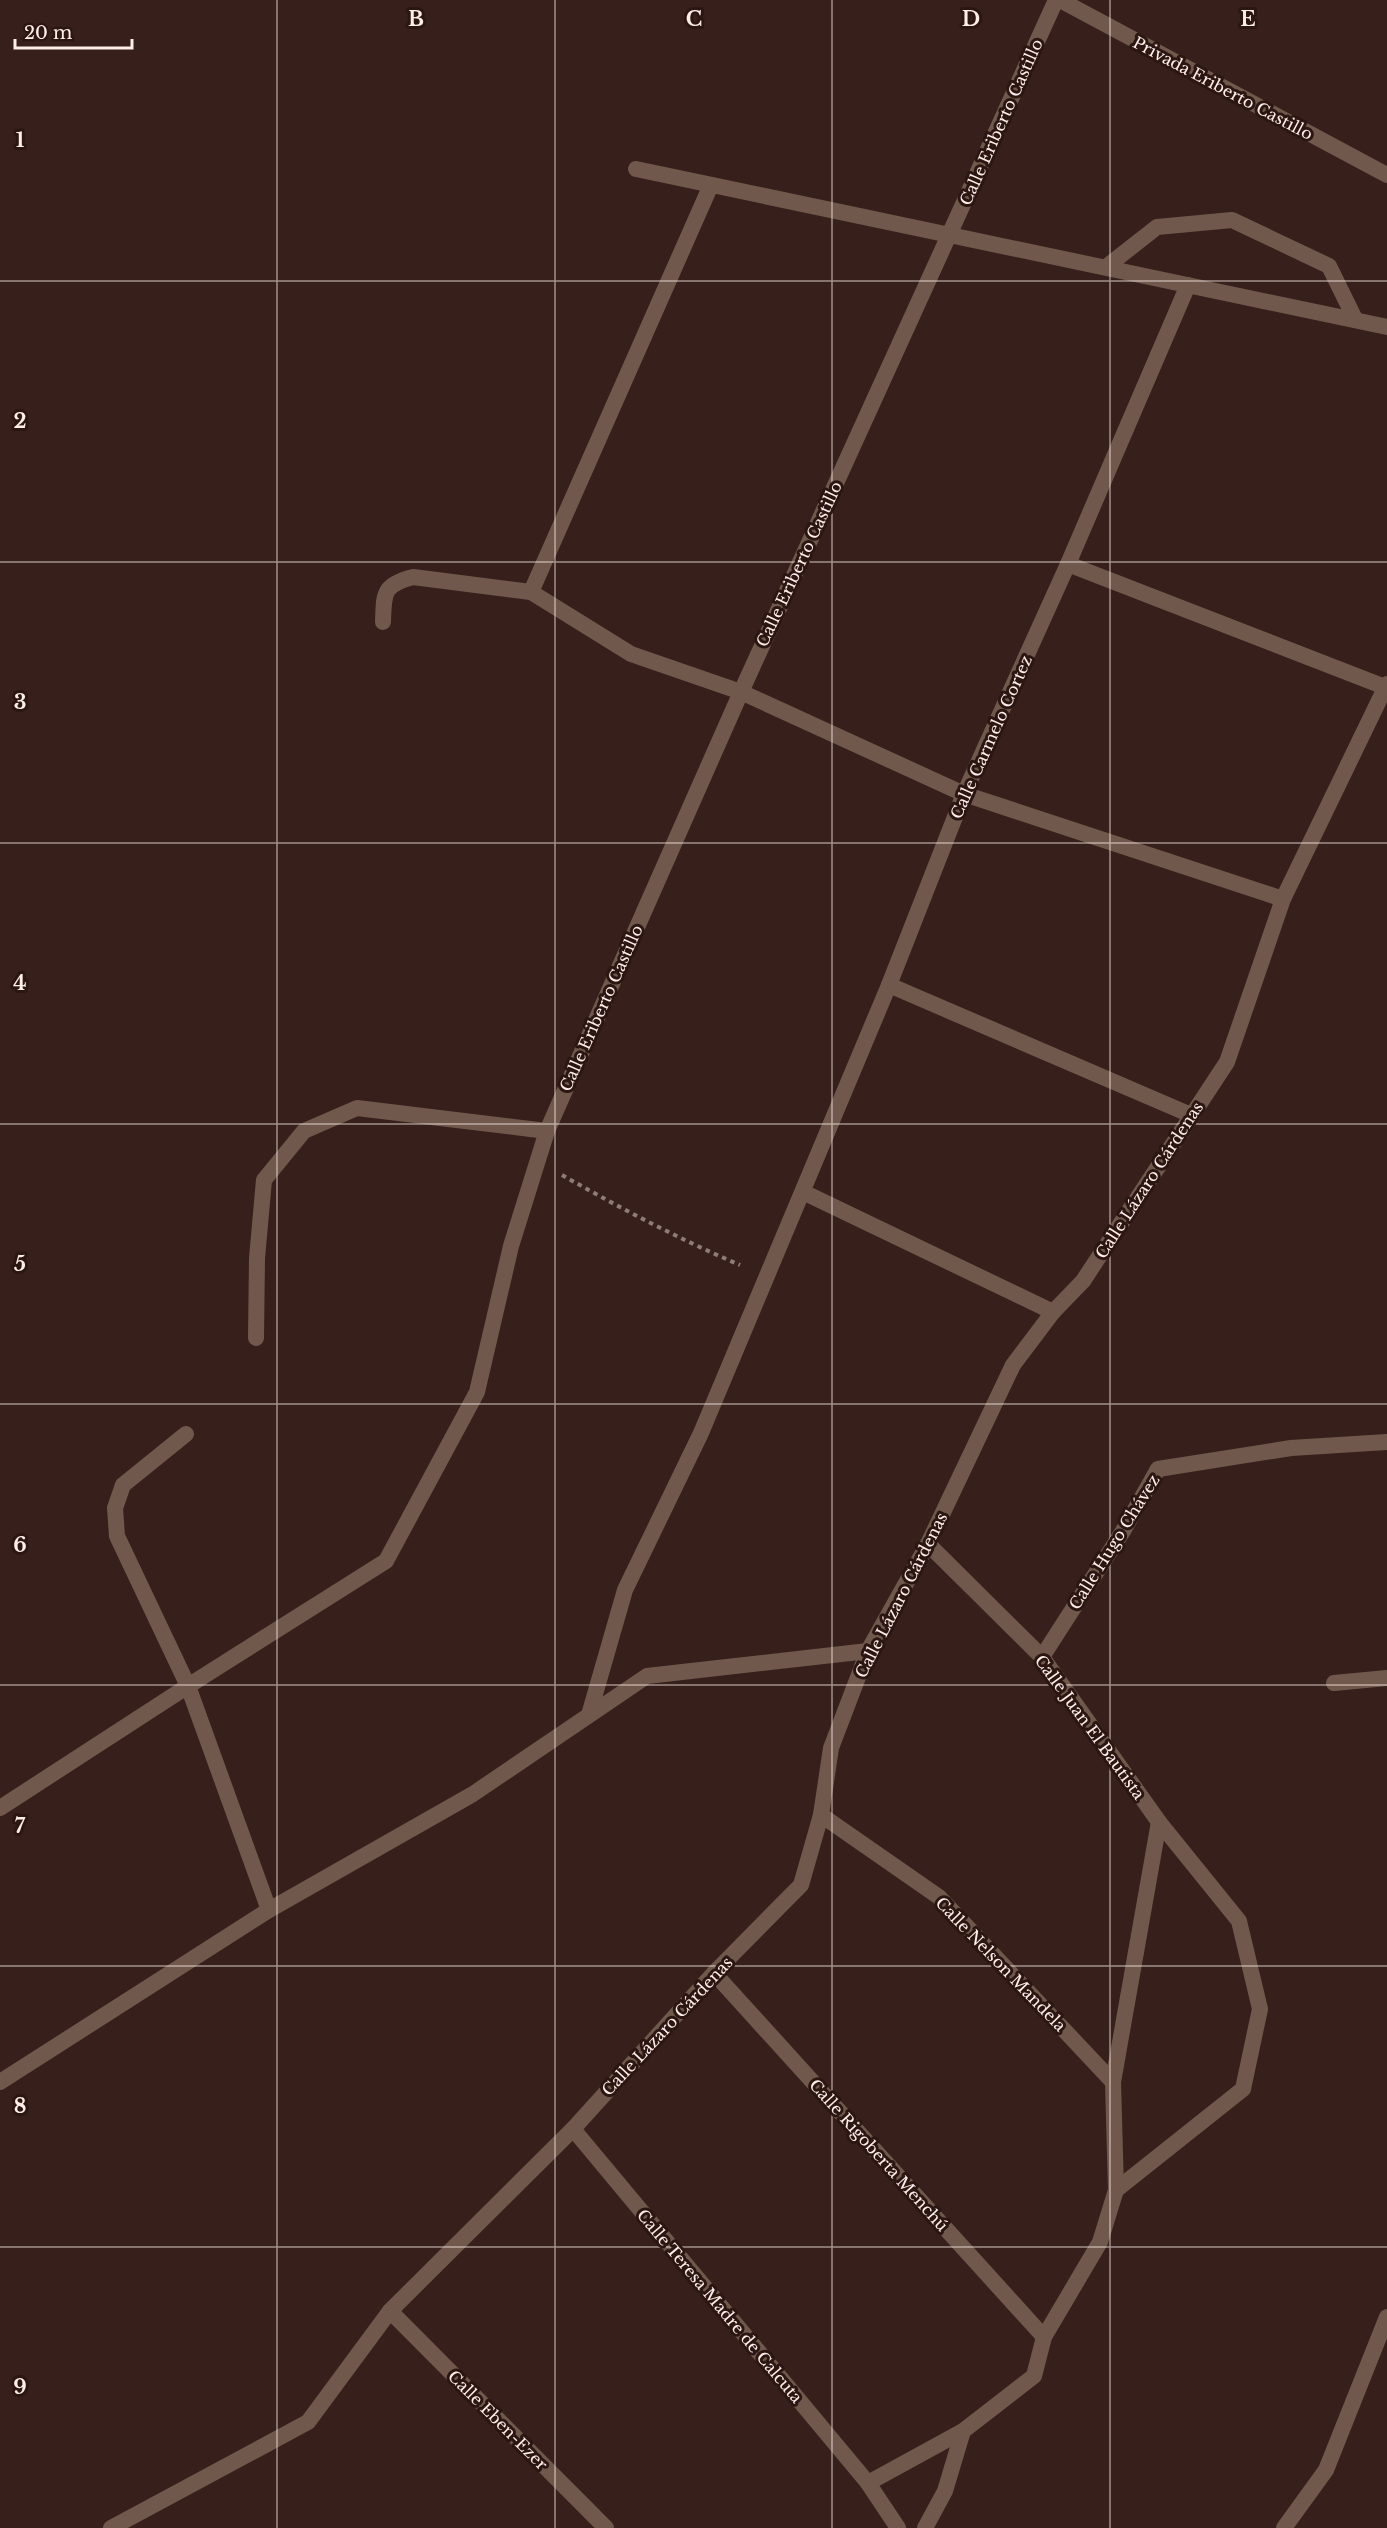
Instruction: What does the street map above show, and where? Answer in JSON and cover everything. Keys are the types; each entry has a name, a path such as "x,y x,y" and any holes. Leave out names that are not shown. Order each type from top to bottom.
{"street":[{"name":"Privada Eriberto Castillo","path":"1058,0 1387,175"},
{"name":"Calle Eriberto Castillo","path":"0,1809 188,1686 386,1561 477,1392 511,1246 547,1131 741,692 1058,0"},
{"path":"636,169 1387,327"},
{"path":"531,592 711,184"},
{"path":"1106,267 1156,227 1232,220 1329,266 1355,319"},
{"name":"Calle Carmelo Cortez","path":"589,1715 625,1590 701,1433 889,985 964,794 1068,564 1188,285"},
{"path":"1068,564 1386,685"},
{"path":"382,622 384,594 395,581 413,577 531,592 631,654 741,692 964,794 1283,899"},
{"name":"Calle Lázaro Cárdenas","path":"111,2528 308,2422 390,2311 573,2129 714,1974 801,1885 821,1815 831,1748 868,1651 928,1544 1013,1365 1053,1312 1083,1281 1227,1062 1283,899 1386,685"},
{"path":"889,985 1191,1115"},
{"path":"256,1338 257,1258 264,1180 304,1131 357,1108 547,1131"},
{"path":"803,1192 1053,1312"},
{"path":"186,1434 123,1485 115,1508 117,1536 188,1686 269,1910"},
{"name":"Calle Hugo Chávez","path":"1042,1657 1123,1531 1158,1469 1291,1448 1387,1442"},
{"name":"Calle Juan El Bautista","path":"928,1544 1042,1657 1159,1822 1239,1921 1260,2008 1243,2089 1116,2190"},
{"path":"0,2082 269,1910 472,1794 647,1676 868,1651"},
{"path":"1334,1683 1387,1678"},
{"name":"Calle Nelson Mandela","path":"821,1815 939,1897 1113,2082"},
{"path":"867,2483 963,2431 1034,2376 1044,2337 1100,2242 1116,2190 1113,2082 1159,1822"},
{"name":"Calle Rigoberta Menchú","path":"714,1974 1044,2337"},
{"name":"Calle Teresa Madre de Calcuta","path":"573,2129 867,2483 898,2528"},
{"name":"Calle Eben-Ezer","path":"390,2311 606,2528"},
{"path":"1284,2528 1326,2470 1387,2317"},
{"path":"925,2528 945,2491 963,2431"}],"path":[{"path":"538,1161 701,1249 767,1277"}]}
